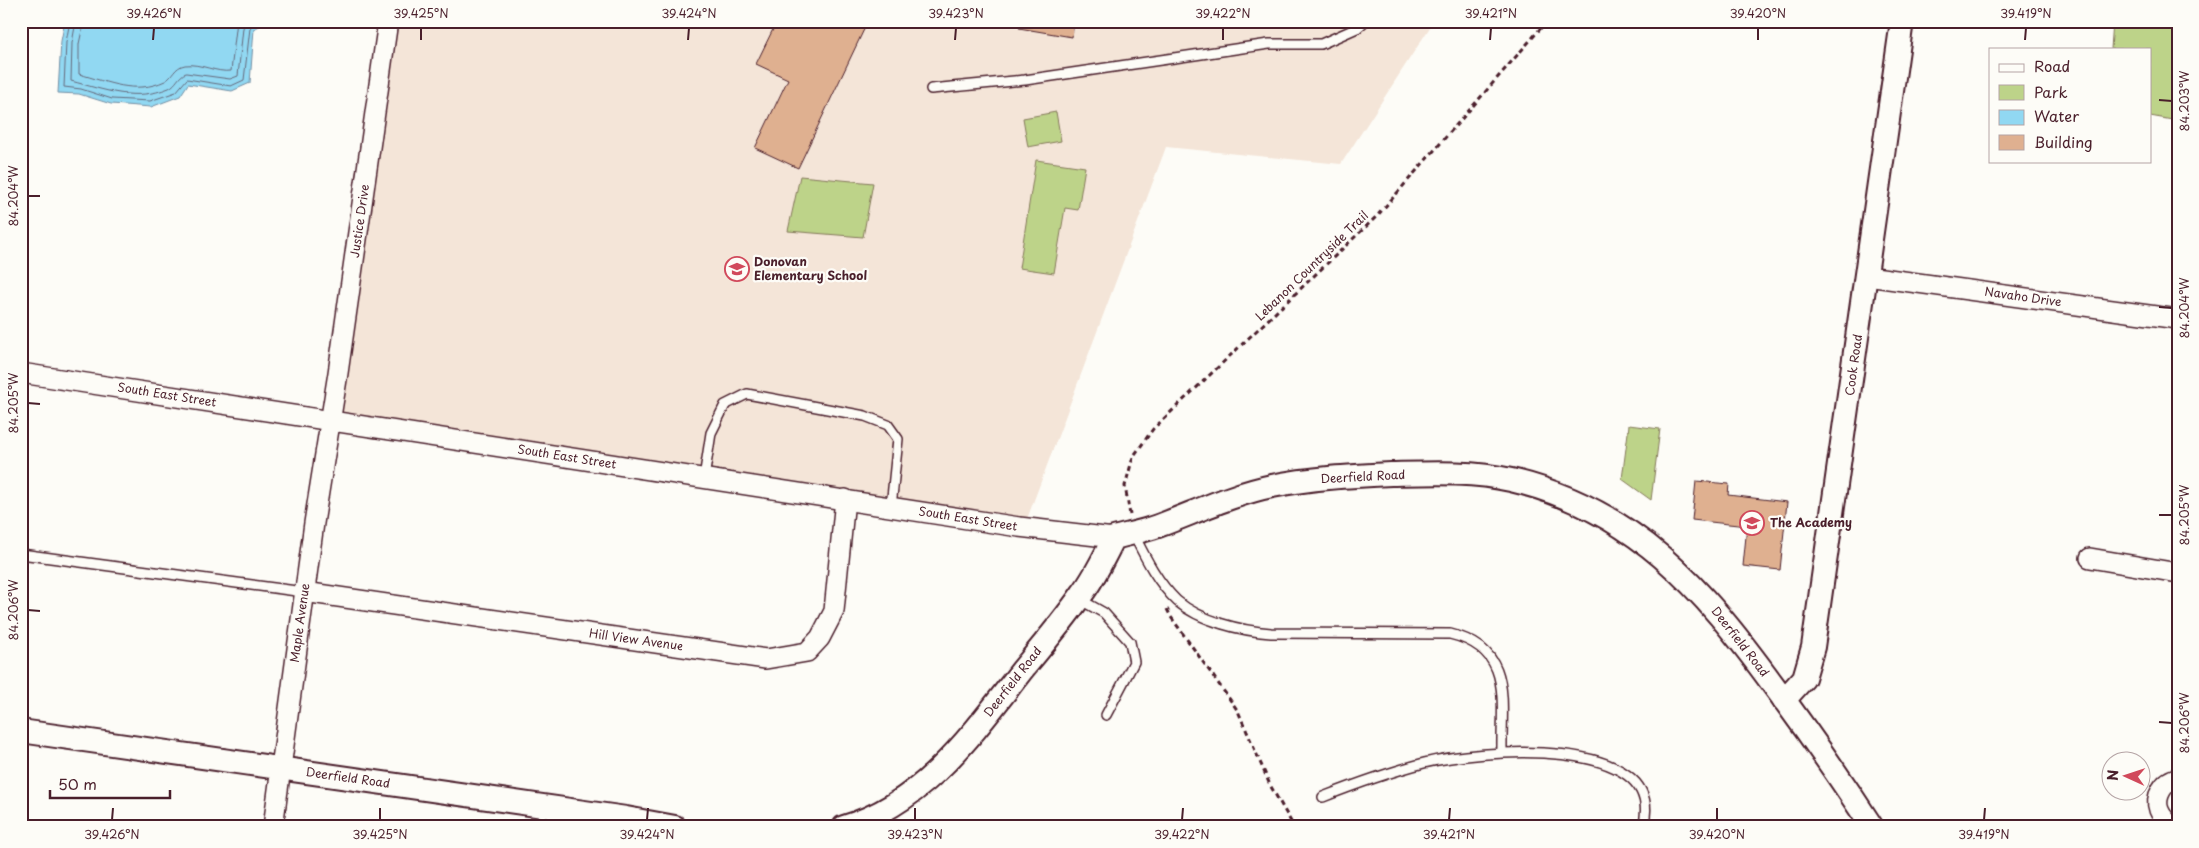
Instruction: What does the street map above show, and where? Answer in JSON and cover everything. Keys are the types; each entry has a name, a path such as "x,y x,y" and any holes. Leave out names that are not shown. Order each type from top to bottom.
{"street":[{"name":"Justice Drive","path":"330,421 388,21"},
{"name":"Cook Road","path":"1784,700 1804,678 1814,647 1902,21"},
{"name":"Navaho Drive","path":"1867,276 2178,319"},
{"name":"South East Street","path":"21,373 1019,527 1124,536"},
{"name":"Maple Avenue","path":"273,827 304,592 330,421"},
{"name":"Deerfield Road","path":"844,827 883,811 904,799 932,778 980,725 1079,599 1124,536 1156,527 1234,496 1269,486 1305,480 1354,476 1438,473 1475,475 1511,480 1558,494 1592,509 1624,527 1653,548 1681,572 1706,599 1784,700 1872,827"},
{"name":"Hill View Avenue","path":"304,592 766,659 807,652 820,638 834,610 845,499"},
{"path":"2090,558 2178,573"},
{"name":"Deerfield Road","path":"21,731 616,816 674,827"},
{"path":"2172,827 2164,819 2158,808 2158,796 2164,786 2178,778"}],"lane":[{"path":"932,89 1025,80 1269,44 1321,44 1357,28 1366,21"},
{"path":"704,478 711,433 724,405 747,394 865,416 888,425 898,439 891,506"},
{"path":"1124,536 1178,601 1196,613 1247,632 1271,634 1450,634 1467,638 1483,648 1494,661 1500,682 1502,752"},
{"path":"21,554 304,592"},
{"path":"1079,599 1104,613 1130,642 1134,662 1106,715"},
{"path":"1323,797 1425,763 1502,752 1554,754 1587,759 1618,767 1636,781 1644,798 1645,820 1643,827"}],"path":[{"name":"Lebanon Countryside Trail","path":"1124,536 1125,486 1133,457 1153,429 1377,216 1547,21"},
{"path":"1163,600 1171,617 1238,711 1270,785 1294,827"}],"shaded area":[{"name":"Donovan Elementary School","path":"388,21 1434,21 1341,164 1166,147 1024,527 330,421"}],"green space":[{"path":"2113,21 2178,21 2178,121 2152,116 2152,48 2111,48"},
{"path":"1056,112 1061,141 1028,147 1023,118"},
{"path":"1036,160 1085,167 1078,210 1065,208 1054,273 1019,268"},
{"path":"800,176 873,183 863,237 788,231"},
{"path":"1629,425 1660,429 1651,500 1622,479"}],"water":[{"path":"65,21 268,21 254,29 250,83 232,91 188,84 180,96 151,107 111,104 79,94 58,93 61,41"}],"building":[{"path":"777,21 868,21 798,168 755,148 788,79 756,64"},
{"path":"1020,21 1074,21 1072,37 1019,28"},
{"name":"The Academy","path":"1696,481 1729,484 1728,495 1787,502 1780,570 1743,566 1747,526 1692,520"}],"place":[{"name":"Donovan Elementary School","path":"737,269"},
{"name":"The Academy","path":"1752,523"}]}
